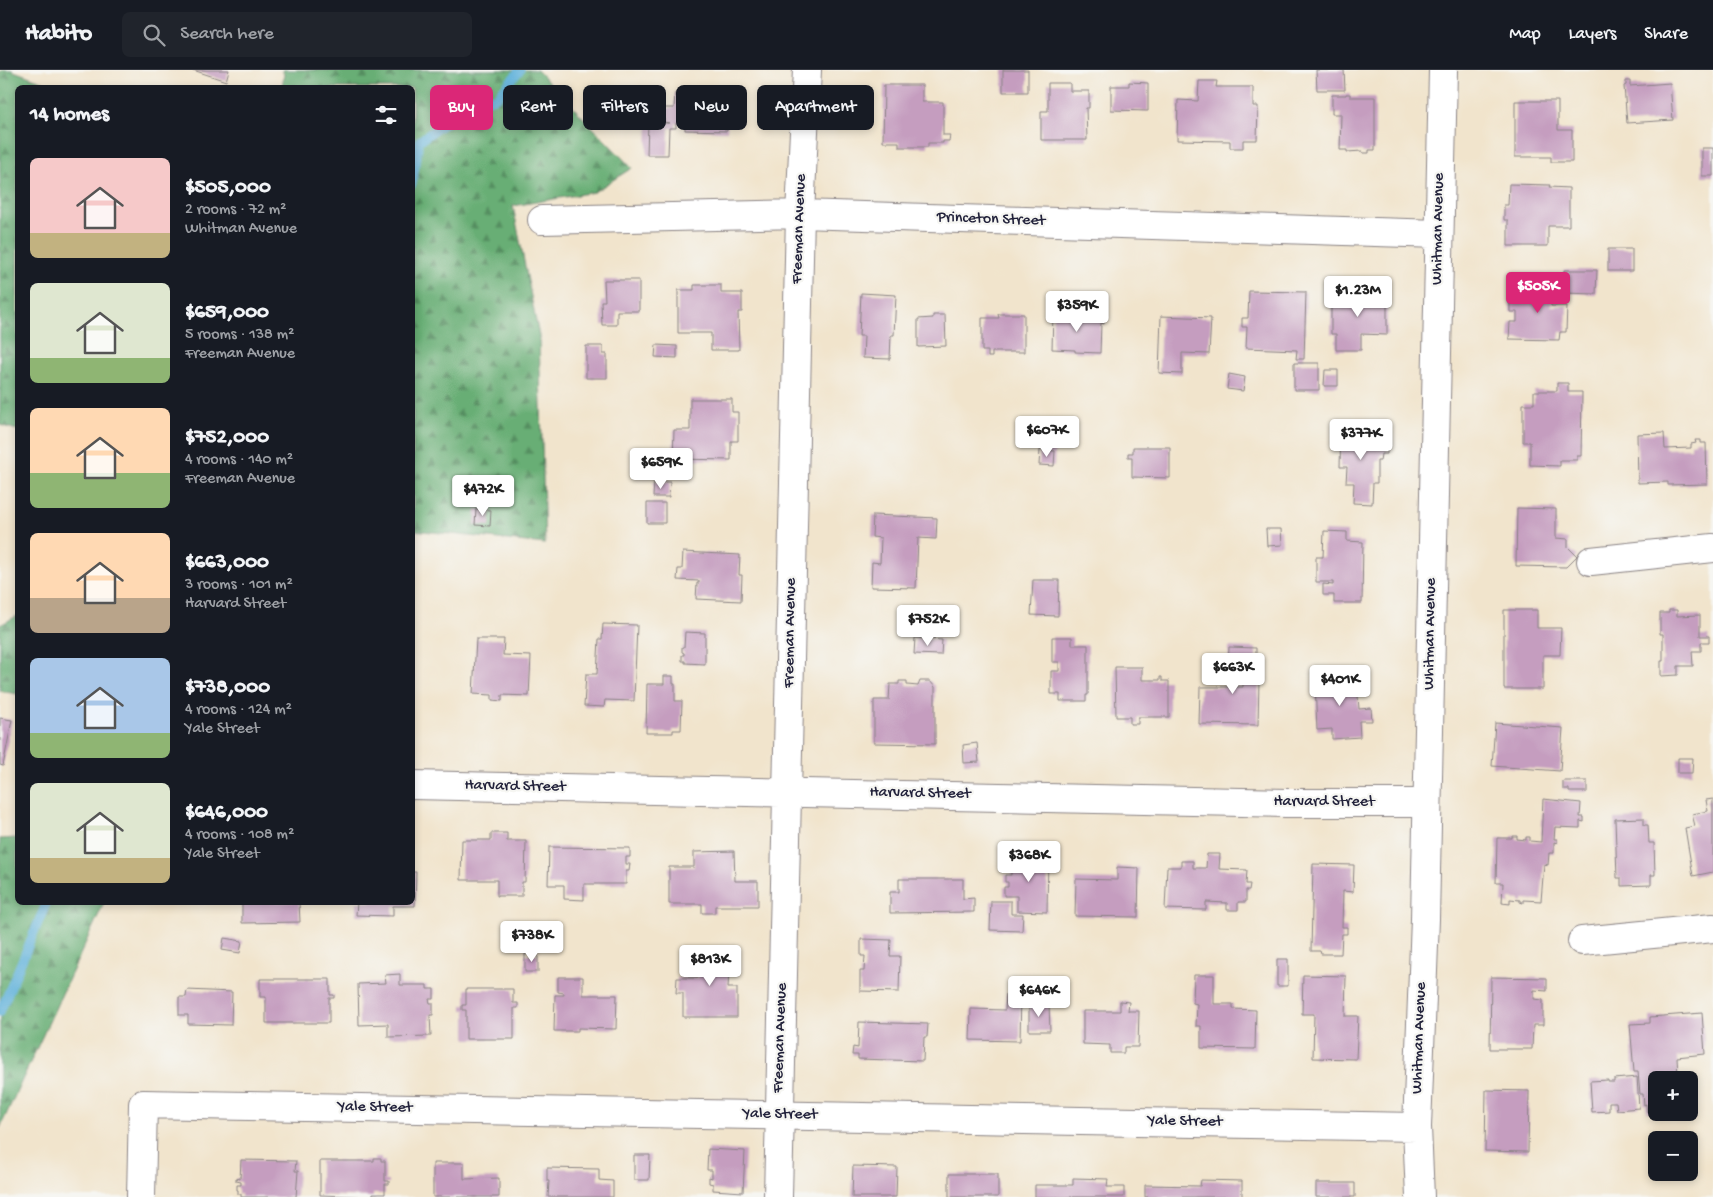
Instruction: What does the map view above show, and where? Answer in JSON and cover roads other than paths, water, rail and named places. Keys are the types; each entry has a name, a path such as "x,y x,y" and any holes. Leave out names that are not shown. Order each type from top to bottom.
{"street":[{"name":"Freeman Avenue","path":"778,1197 800,214 807,70"},
{"name":"Whitman Avenue","path":"1420,1197 1417,1127 1427,803 1443,70"},
{"name":"Princeton Street","path":"542,220 800,214 1439,234"},
{"path":"1591,561 1713,548"},
{"name":"Harvard Street","path":"415,785 1286,803 1427,803"},
{"path":"1582,941 1713,928"},
{"name":"Yale Street","path":"141,1197 143,1104 1417,1127"}],"waterway":[{"path":"415,166 419,141 468,107 497,97 520,70"},
{"path":"0,1012 46,905"}]}
